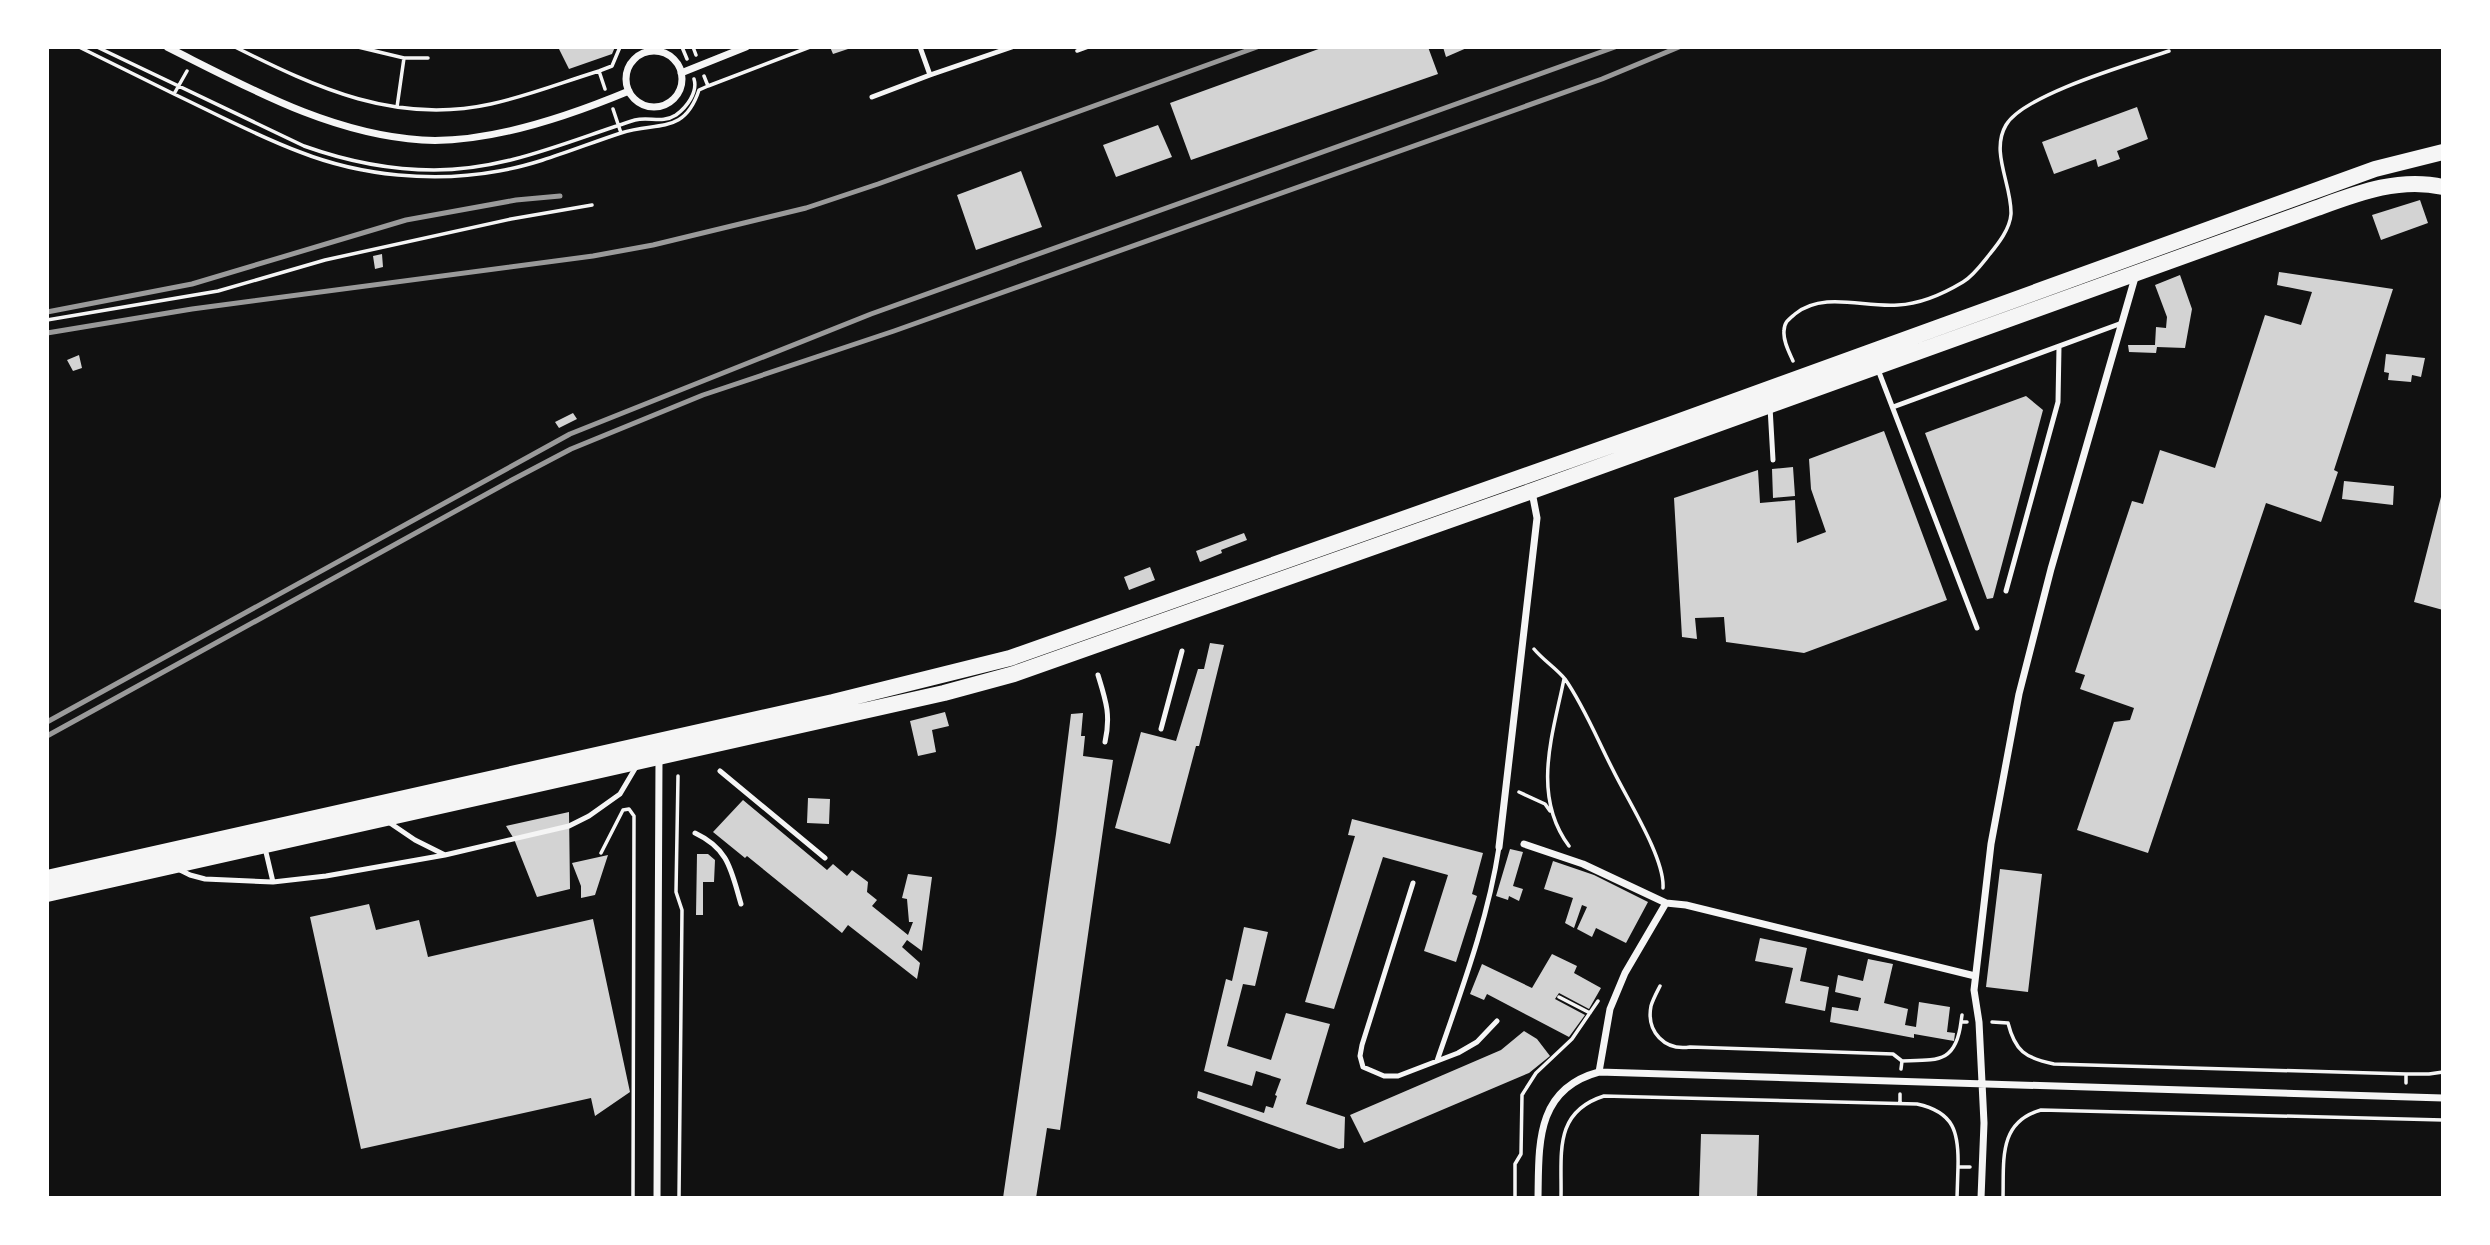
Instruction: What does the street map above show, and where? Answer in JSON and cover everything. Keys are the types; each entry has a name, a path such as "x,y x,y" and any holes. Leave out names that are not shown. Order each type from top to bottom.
{"highway":[{"path":"47,878 971,669 1021,654 2375,169 2443,152"},
{"path":"47,894 659,758 944,693 1014,674 2379,187 2409,183 2443,187"}],"street":[{"path":"167,47 310,115 351,128 411,139 443,140 507,131 629,92"},
{"path":"681,73 746,47"},
{"path":"643,50 669,55 677,63 681,73 679,91 669,102 662,105 644,104 629,92 628,68 643,50"},
{"path":"1981,1198 1984,1123 1979,1022 1974,990 1991,844 2019,694 2051,569 2136,272"},
{"path":"1499,847 1537,518 1532,491"},
{"path":"657,1198 659,758"},
{"path":"1524,844 1583,864 1665,902 1975,976"},
{"path":"1599,1072 1610,1009 1625,973 1665,902"},
{"path":"1538,1198 1539,1144 1544,1119 1562,1093 1587,1076 1599,1072 2443,1098"}],"lane":[{"path":"920,47 930,75"},
{"path":"872,97 1012,47"},
{"path":"1893,407 2122,323"},
{"path":"2006,591 2058,402 2059,347"},
{"path":"1877,368 1977,628"},
{"path":"1770,406 1773,460"},
{"path":"1526,475 1532,491"},
{"path":"1161,729 1182,651"},
{"path":"1098,675 1108,706 1109,722 1105,742"},
{"path":"172,866 190,875 205,878 272,882 326,876 445,855 569,826 589,816 620,794 639,762"},
{"path":"720,771 825,858"},
{"path":"385,819 415,840 445,855"},
{"path":"695,833 718,846 725,855 741,904"},
{"path":"264,845 272,882"},
{"path":"1437,1061 1490,897 1499,847"},
{"path":"1413,883 1360,1056 1363,1067 1384,1076 1398,1076 1458,1053 1477,1042 1497,1021"}],"path":[{"path":"79,47 174,94"},
{"path":"235,47 327,90 397,107 456,110 509,100 599,71 611,66 620,47"},
{"path":"358,47 404,58 428,58"},
{"path":"618,126 639,119 666,119 680,112 695,89 682,47"},
{"path":"599,71 621,133 639,126 655,128 674,123 690,110 699,90 810,47"},
{"path":"1077,51 1088,47"},
{"path":"1800,377 1783,332 1786,322 1806,306 1833,301 1898,306 1920,302 1966,280 1983,262 2000,241 2011,213 2001,149 2001,136 2007,123 2032,103 2089,78 2169,51"},
{"path":"397,107 404,58"},
{"path":"700,65 708,86"},
{"path":"47,320 219,291 324,260 511,219 592,205"},
{"path":"1523,637 1564,678 1640,822 1664,880 1665,902"},
{"path":"1553,816 1546,789 1547,768 1564,678"},
{"path":"677,776 676,892 682,910 679,1198"},
{"path":"1507,790 1532,796 1545,804 1583,864"},
{"path":"601,853 623,810 629,809 634,816 633,1198"},
{"path":"1660,986 1652,1005 1652,1028 1656,1036 1680,1049 1690,1047 1893,1054 1902,1061 1930,1060 1944,1056 1954,1049 1958,1042 1962,1015"},
{"path":"1515,1198 1516,1164 1521,1154 1522,1095 1536,1073 1572,1039 1603,992"},
{"path":"1559,997 1590,1013"},
{"path":"1961,1022 1979,1022"},
{"path":"2008,1023 2019,1050 2029,1057 2054,1064 2406,1074"},
{"path":"1900,1103 1902,1061"},
{"path":"1561,1198 1563,1139 1567,1124 1577,1110 1590,1101 1604,1097 1900,1103 1930,1106 1948,1120 1959,1141 1958,1167"},
{"path":"2003,1198 2006,1147 2010,1131 2018,1120 2041,1110 2443,1121"}],"building":[{"path":"558,47 615,47 612,54 569,69"},
{"path":"830,47 851,47 851,48 833,54"},
{"path":"1324,47 1428,47 1438,74 1191,160 1170,103"},
{"path":"1443,47 1469,47 1446,57"},
{"path":"2137,107 2148,139 2117,151 2120,159 2098,167 2096,159 2054,174 2042,142"},
{"path":"1158,125 1172,157 1116,177 1103,145"},
{"path":"1021,171 1042,227 976,250 957,195"},
{"path":"2420,200 2428,223 2381,240 2372,215"},
{"path":"382,254 383,267 375,269 373,256"},
{"path":"2279,272 2393,289 2334,470 2338,472 2321,522 2266,503 2148,853 2077,830 2114,722 2130,720 2134,708 2080,689 2085,675 2075,672 2132,501 2143,504 2160,450 2215,468 2265,315 2301,325 2312,292 2277,285"},
{"path":"2180,275 2192,309 2185,348 2157,347 2156,353 2129,352 2128,345 2155,345 2156,327 2166,328 2167,317 2155,285"},
{"path":"2386,354 2425,358 2421,377 2412,375 2411,382 2388,380 2389,373 2384,372"},
{"path":"79,355 82,368 73,371 67,360"},
{"path":"2026,396 2043,410 1993,598 1987,599 1925,433"},
{"path":"573,413 577,419 559,428 555,422"},
{"path":"1884,431 1947,600 1804,653 1726,642 1724,617 1695,618 1697,639 1682,637 1674,498 1758,470 1760,503 1795,500 1797,543 1826,532 1811,489 1809,459"},
{"path":"1793,467 1795,496 1773,498 1772,469"},
{"path":"2344,481 2394,486 2393,505 2342,499"},
{"path":"2443,493 2443,610 2414,602"},
{"path":"1244,533 1247,540 1200,562 1196,551"},
{"path":"1150,567 1155,580 1129,590 1124,577"},
{"path":"1210,643 1224,645 1199,746 1196,746 1170,844 1115,828 1141,732 1176,741 1198,669 1204,669"},
{"path":"945,712 949,726 932,730 936,752 918,756 910,721"},
{"path":"1083,713 1083,756 1113,760 1060,1130 1047,1128 1036,1198 1003,1198 1071,714"},
{"path":"808,798 830,799 829,824 807,823"},
{"path":"743,800 827,870 833,864 847,876 852,870 868,882 867,892 877,900 872,906 908,935 913,922 909,922 907,899 902,898 908,874 932,877 922,951 907,940 902,947 920,963 917,979 848,925 842,933 713,832"},
{"path":"569,812 570,889 537,897 514,839 506,826"},
{"path":"1352,819 1483,853 1472,894 1477,896 1456,962 1424,951 1448,875 1383,857 1334,1009 1305,1002 1355,836 1348,835"},
{"path":"1510,849 1523,852 1513,886 1523,889 1519,901 1509,896 1508,900 1496,896"},
{"path":"697,854 708,854 715,860 714,882 703,882 703,915 696,915"},
{"path":"608,855 595,895 581,898 581,886 572,863"},
{"path":"1553,861 1594,875 1648,902 1626,943 1596,928 1592,937 1577,929 1587,907 1582,905 1574,928 1565,923 1573,898 1544,889"},
{"path":"2000,869 2042,874 2028,992 1986,987"},
{"path":"369,904 376,930 419,920 428,957 593,919 630,1092 595,1116 591,1098 361,1149 310,917"},
{"path":"1244,927 1268,932 1255,986 1243,984 1227,1046 1271,1060 1286,1013 1330,1024 1306,1104 1345,1117 1344,1148 1339,1149 1197,1098 1198,1091 1264,1113 1266,1106 1273,1108 1277,1096 1275,1095 1281,1079 1256,1071 1252,1086 1204,1071 1226,979 1232,981"},
{"path":"1760,938 1807,948 1800,981 1829,987 1825,1011 1785,1003 1793,968 1755,961"},
{"path":"1552,954 1577,966 1574,973 1601,988 1589,1009 1559,993 1555,999 1585,1015 1569,1037 1487,994 1484,1000 1470,994 1482,964 1532,988"},
{"path":"1868,959 1893,964 1884,1003 1908,1009 1905,1025 1916,1027 1919,1002 1950,1007 1947,1032 1955,1033 1954,1041 1914,1034 1914,1038 1830,1022 1832,1007 1858,1011 1861,998 1835,992 1838,975 1863,981"},
{"path":"1524,1031 1537,1039 1550,1056 1529,1073 1364,1143 1350,1115 1501,1050"},
{"path":"1701,1134 1759,1135 1757,1198 1699,1198"}],"railway":[{"path":"47,333 192,309 593,256 653,245 806,208 1257,47"},
{"path":"47,722 570,434 871,314 1615,47"},
{"path":"47,736 571,449 703,395 894,331 1602,79 1679,47"},
{"path":"47,312 192,284 406,220 516,200 560,196"}]}
